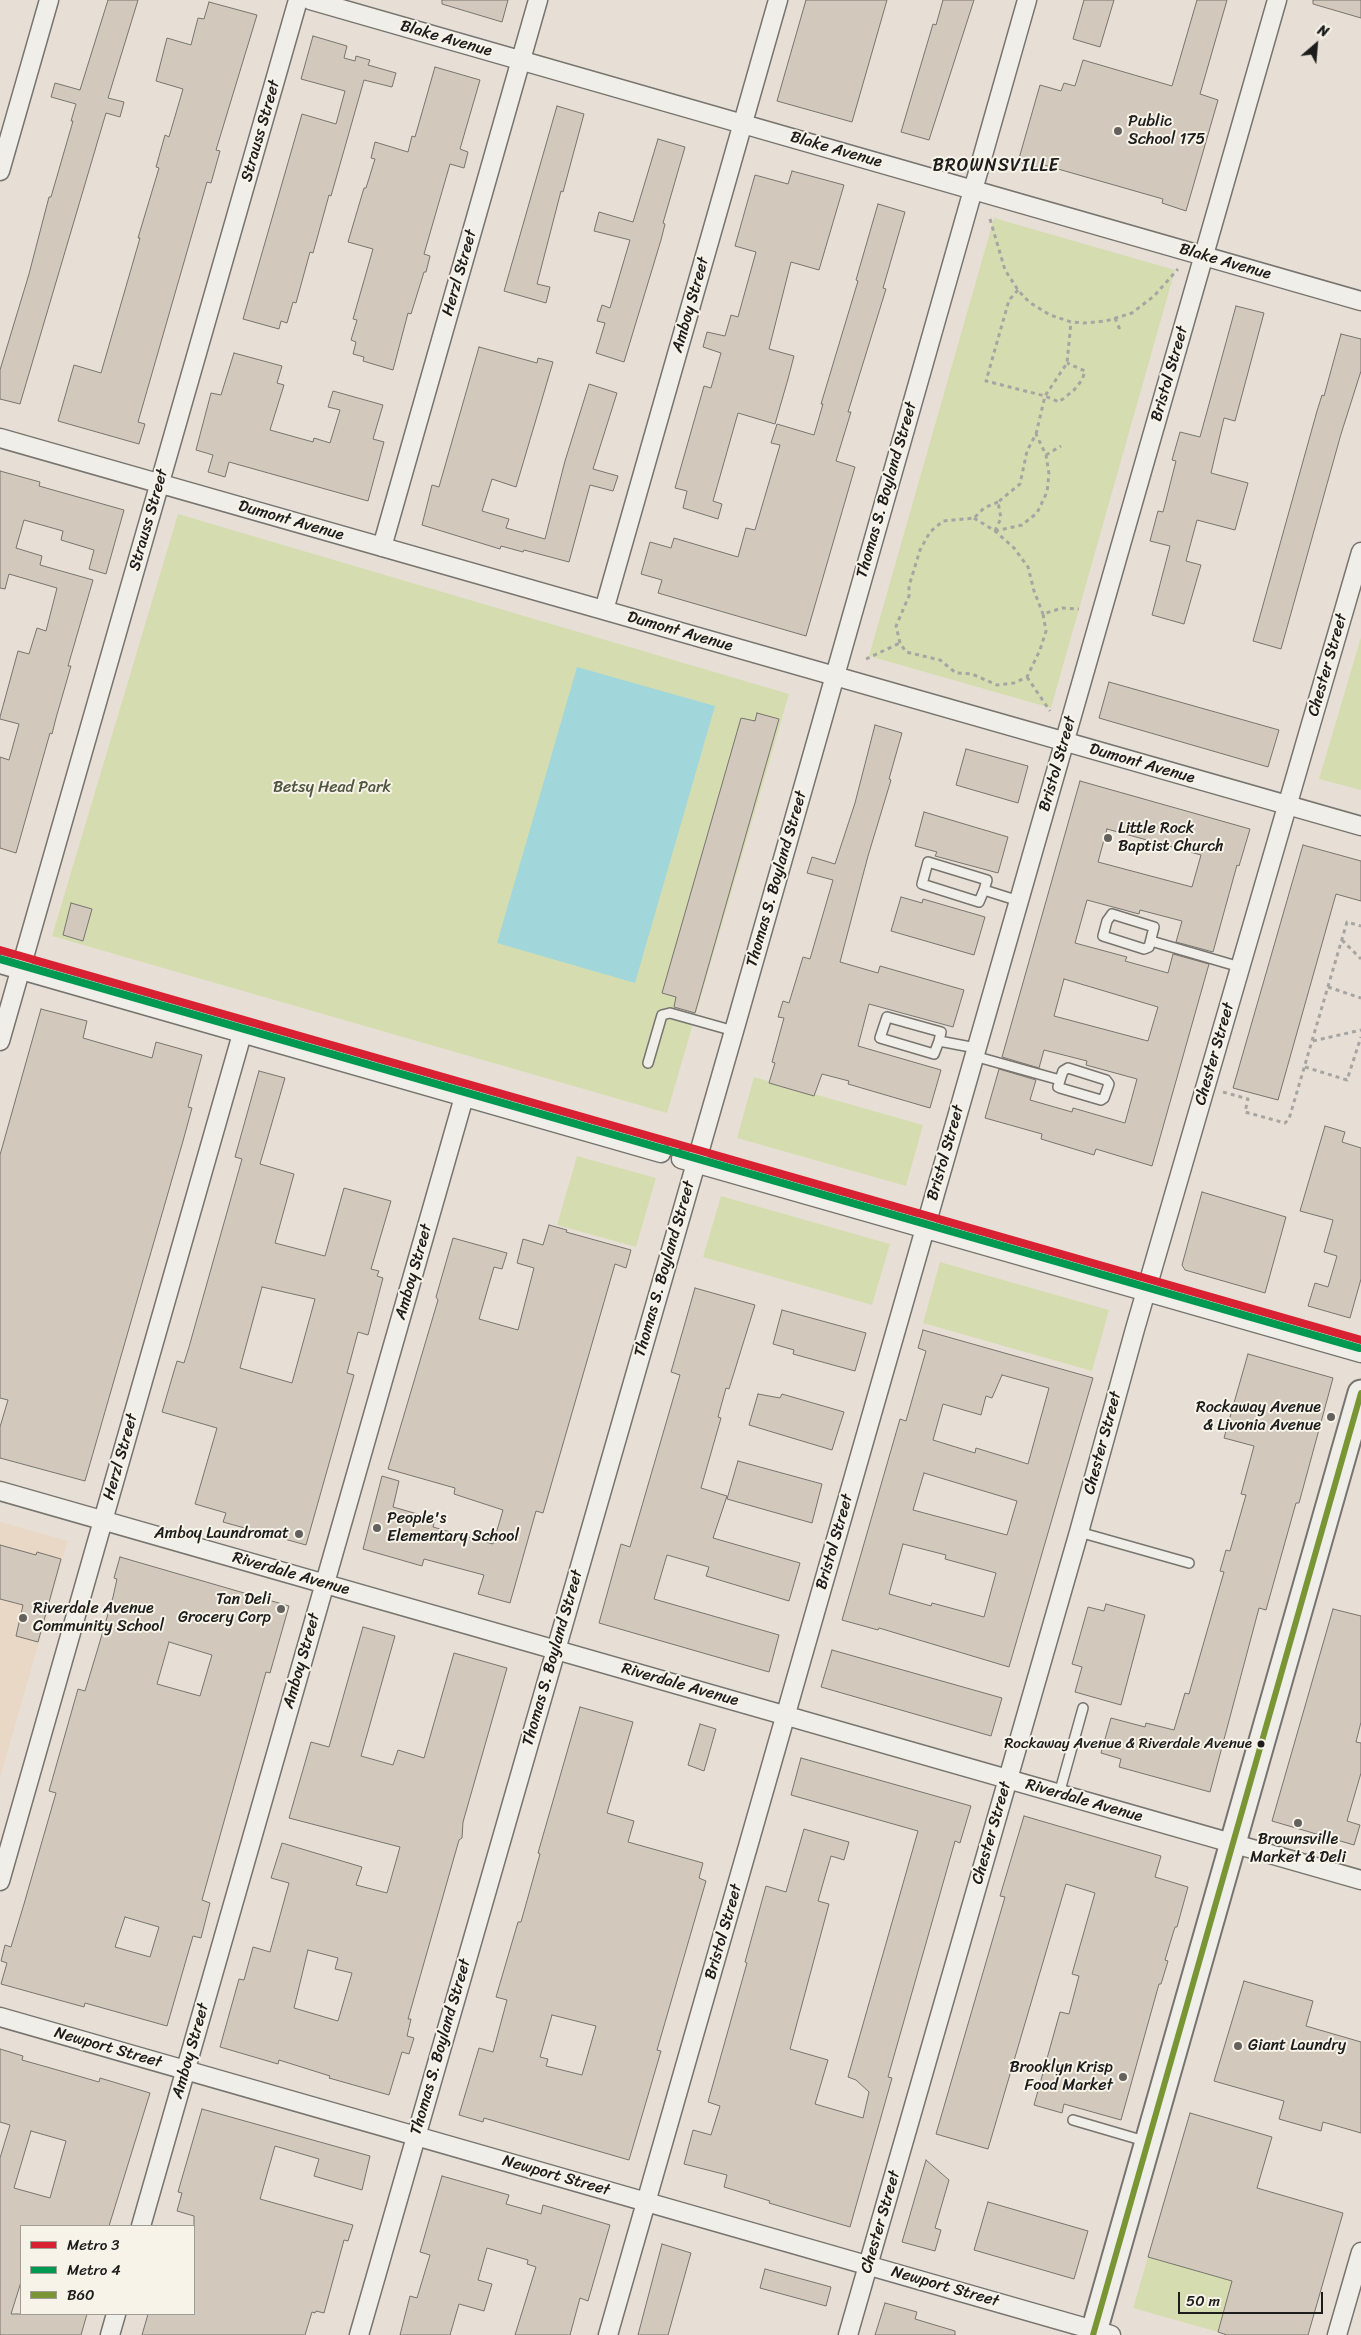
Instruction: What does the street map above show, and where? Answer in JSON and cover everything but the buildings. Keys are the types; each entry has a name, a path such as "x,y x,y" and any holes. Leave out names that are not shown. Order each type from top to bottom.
{"street":[{"path":"0,171 49,0"},
{"name":"Strauss Street","path":"0,1041 298,0"},
{"name":"Blake Avenue","path":"310,0 1361,301"},
{"name":"Herzl Street","path":"382,547 538,0"},
{"name":"Amboy Street","path":"604,610 778,0"},
{"name":"Thomas S. Boyland Street","path":"359,2335 555,1650 688,1161 734,1031 1027,0"},
{"name":"Bristol Street","path":"608,2335 1277,0"},
{"name":"Dumont Avenue","path":"0,438 1361,826"},
{"name":"Chester Street","path":"848,2335 1079,1532 1146,1292 1361,552"},
{"path":"0,964 661,1153"},
{"name":"Herzl Street","path":"0,1881 242,1034"},
{"name":"Amboy Street","path":"141,2225 464,1097"},
{"path":"688,1161 1361,1353"},
{"path":"1099,2333 1148,2142 1361,1392"},
{"name":"Riverdale Avenue","path":"0,1491 1361,1880"},
{"name":"Newport Street","path":"0,2017 1099,2333"},
{"path":"1337,2335 1361,2252"},
{"path":"110,2335 116,2315"}],"lane":[{"path":"928,862 987,880 984,890 979,902 922,884 928,862"},
{"path":"984,890 1019,901"},
{"path":"1112,914 1154,927 1151,941 1149,947 1144,949 1103,936 1109,916 1112,914"},
{"path":"1151,941 1240,967"},
{"path":"648,1063 662,1015 670,1013 734,1031"},
{"path":"887,1017 941,1032 939,1041 934,1054 880,1038 887,1017"},
{"path":"939,1041 1060,1080"},
{"path":"1068,1068 1106,1080 1110,1084 1104,1098 1101,1100 1060,1088 1058,1087 1060,1080 1063,1071 1068,1068"},
{"path":"1079,1532 1189,1563"},
{"path":"1059,1794 1082,1708"},
{"path":"1073,2120 1148,2142"}],"path":[{"path":"990,219 1005,270 1018,290 1029,302 1050,315 1071,322 1084,323 1132,313 1154,296 1178,269"},
{"path":"1018,290 1008,300 986,381 1045,396 1058,402 1074,390 1082,380 1085,371 1067,363"},
{"path":"1115,318 1120,330"},
{"path":"974,518 984,508 998,502 1020,484 1027,451 1036,434 1045,396 1067,363 1071,322"},
{"path":"995,531 1022,525 1037,513 1047,492 1049,474 1046,455 1036,434"},
{"path":"1046,455 1061,446"},
{"path":"995,531 1001,518 998,502"},
{"path":"974,518 995,531 1014,548 1028,567 1034,591 1043,614 1046,631 1040,650 1027,677 1014,683 997,685 972,674 956,673 940,660 906,652 900,643 896,626 909,596 909,586 920,550 930,532 943,521 974,518"},
{"path":"1043,614 1062,608 1079,609"},
{"path":"866,659 900,643"},
{"path":"1027,677 1050,711"},
{"path":"1205,1087 1248,1099 1245,1112 1285,1123 1289,1119 1347,922 1361,926"},
{"path":"1342,940 1361,959"},
{"path":"1328,987 1361,998"},
{"path":"1312,1042 1361,1030"},
{"path":"1305,1067 1347,1080 1361,1037"}],"shaded area":[{"name":"Riverdale Avenue Community School","path":"0,1522 68,1541 0,1778"}],"green space":[{"path":"994,218 1175,270 1051,708 869,656"},
{"name":"Betsy Head Park","path":"178,514 789,694 667,1113 52,936"},
{"path":"1361,637 1361,790 1319,779"},
{"path":"754,1077 923,1125 906,1186 737,1138"},
{"path":"577,1156 656,1178 636,1247 557,1225"},
{"path":"721,1196 890,1244 872,1305 703,1257"},
{"path":"940,1262 1109,1310 1092,1371 923,1323"},
{"path":"1148,2257 1232,2281 1218,2332 1133,2308"}],"water":[{"path":"577,667 715,706 635,983 497,943"}],"metro line":[{"name":"3","path":"0,950 1361,1340"},
{"name":"4","path":"0,959 1359,1348"}],"transit line":[{"name":"B60","path":"1093,2335 1361,1393"}],"place":[{"name":"Public School 175","path":"1118,131"},
{"name":"Little Rock Baptist Church","path":"1108,838"},
{"name":"Rockaway Avenue & Livonia Avenue","path":"1331,1417"},
{"name":"People's Elementary School","path":"377,1528"},
{"name":"Amboy Laundromat","path":"299,1534"},
{"name":"Tan Deli Grocery Corp","path":"281,1609"},
{"name":"Riverdale Avenue Community School","path":"23,1618"},
{"name":"Rockaway Avenue & Riverdale Avenue","path":"1261,1744"},
{"name":"Brownsville Market & Deli","path":"1298,1823"},
{"name":"Giant Laundry","path":"1238,2046"},
{"name":"Brooklyn Krisp Food Market","path":"1123,2077"}],"district":[{"name":"BROWNSVILLE","path":"996,166"}]}
